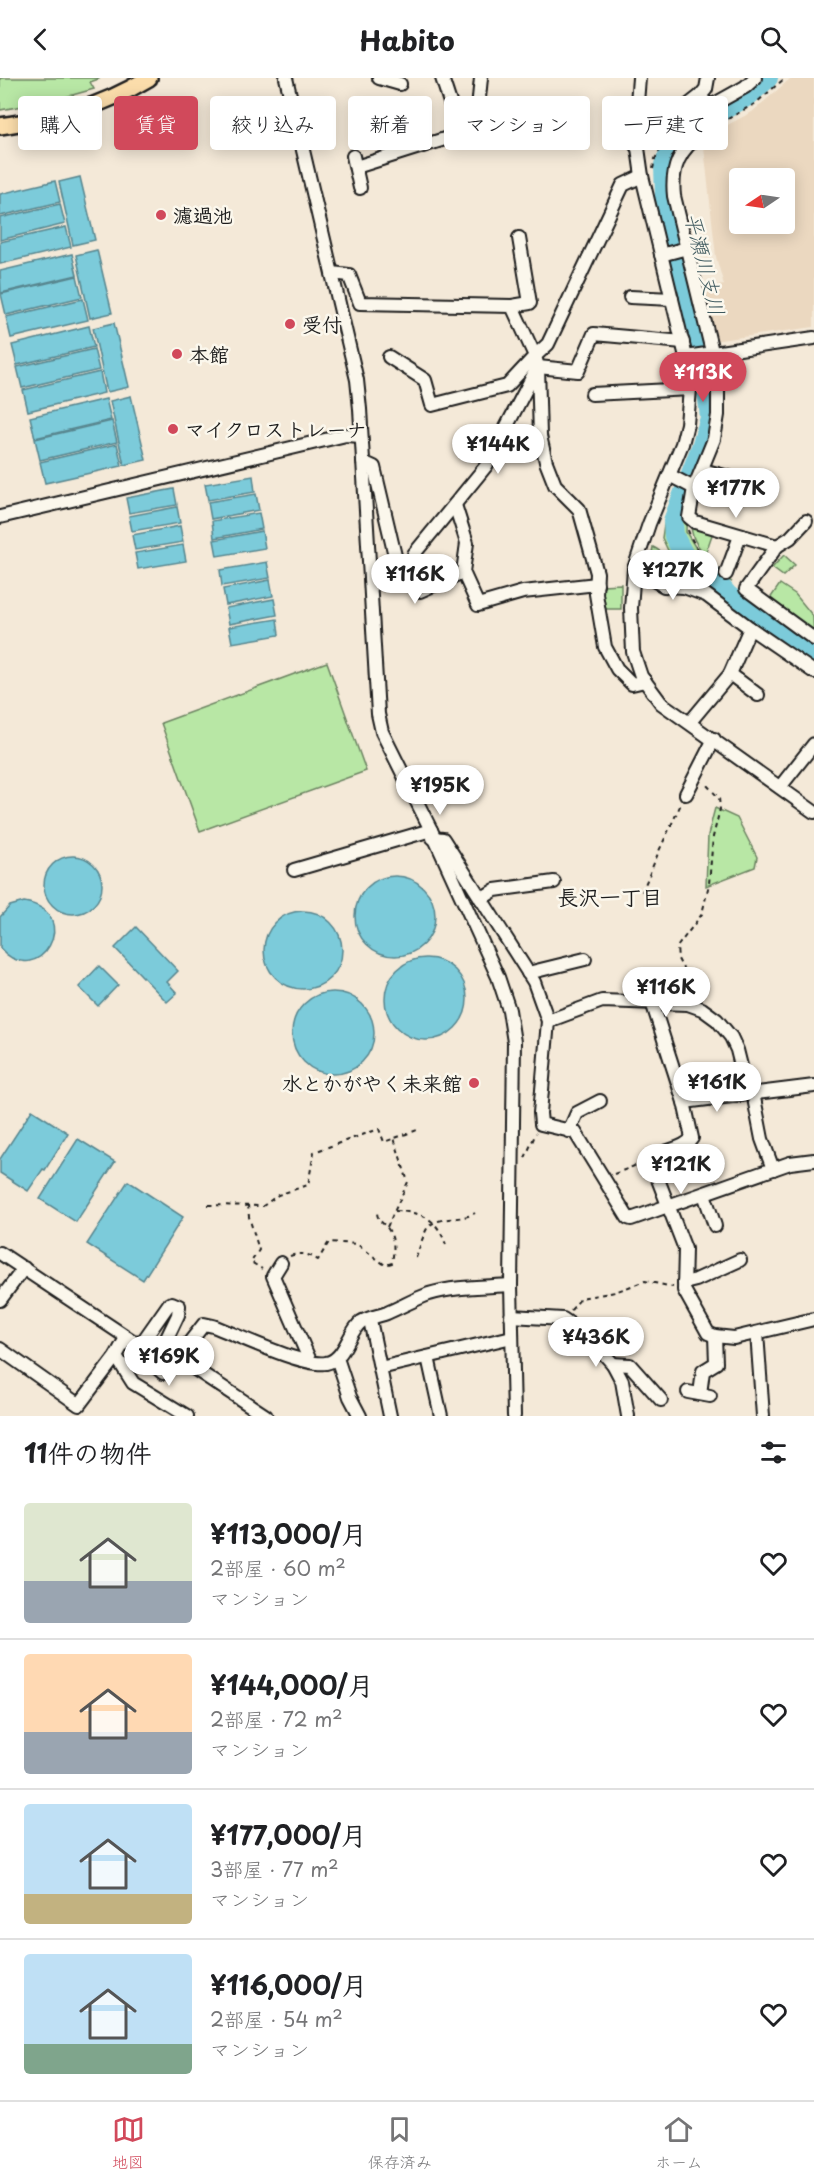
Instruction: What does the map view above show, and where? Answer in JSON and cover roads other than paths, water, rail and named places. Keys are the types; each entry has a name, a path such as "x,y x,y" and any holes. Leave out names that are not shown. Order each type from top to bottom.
{"main road":[{"path":"0,126 53,118 93,107 123,94 149,78"}],"street":[{"path":"286,78 357,380 378,714 382,732 498,977 509,1010 514,1042 511,1285 514,1416"},
{"path":"379,78 400,84"},
{"path":"442,78 448,96"},
{"path":"480,96 482,78"},
{"path":"638,96 639,78"},
{"path":"700,96 706,89 708,78"},
{"path":"728,96 755,78"},
{"path":"360,188 354,162 444,139"},
{"path":"638,150 676,252 701,354 690,389 687,424 684,483 689,517 695,522 777,546"},
{"path":"682,342 672,299 676,252 672,180 675,164 683,150"},
{"path":"414,554 486,466 536,361 548,344 623,185 647,175"},
{"path":"332,273 349,275 360,303 512,306 530,303 519,238"},
{"path":"630,297 672,299"},
{"path":"512,306 536,361 540,436 546,462 555,485 579,509 597,573 599,616 605,647 618,669 632,684 645,681"},
{"path":"536,361 578,371 594,334 682,342 701,354 718,376 718,415 714,439 703,470 684,483 649,524 634,569 631,608 633,652 645,681 661,703 814,812"},
{"path":"701,354 814,338"},
{"path":"389,357 425,380 432,405 507,386 536,361"},
{"path":"592,394 690,389"},
{"path":"0,517 346,435 362,436"},
{"path":"363,462 374,466 396,560 408,582 420,591 463,572"},
{"path":"703,470 764,487"},
{"path":"455,505 467,543 463,572 478,604 523,592 597,584"},
{"path":"806,521 790,538 777,546 746,589 814,639"},
{"path":"726,574 740,536"},
{"path":"634,569 664,586 684,587 706,595 814,672"},
{"path":"690,722 730,674 750,628"},
{"path":"730,674 758,695"},
{"path":"686,794 714,739"},
{"path":"780,787 814,744"},
{"path":"294,870 432,834 443,838 534,982 548,1021 541,1124 575,1132 628,1218 631,1219 790,1163 814,1160"},
{"path":"481,899 495,890 554,882"},
{"path":"528,973 585,959"},
{"path":"548,1021 602,1001 688,1004 702,1009 717,1020 731,1037 737,1050 773,1169"},
{"path":"652,1002 684,1102 692,1138 688,1143 648,1161 654,1169 685,1249 684,1287 705,1330 715,1336 734,1338 814,1319"},
{"path":"684,1102 814,1086"},
{"path":"569,1131 577,1113 600,1101"},
{"path":"704,1194 715,1226"},
{"path":"0,1253 134,1342 143,1341 168,1304 179,1306 178,1315 158,1354 156,1367 164,1373 204,1324 280,1353 327,1363 337,1358 363,1321 430,1294 469,1287 511,1285"},
{"path":"684,1287 740,1260"},
{"path":"281,1263 273,1276 310,1361"},
{"path":"0,1300 24,1268"},
{"path":"511,1316 563,1319 590,1337 613,1364 622,1382 628,1416"},
{"path":"370,1320 390,1416"},
{"path":"757,1334 763,1416"},
{"path":"700,1394 703,1371 716,1363 715,1336"},
{"path":"380,1368 512,1337"},
{"path":"0,1349 80,1405 116,1356 126,1338"},
{"path":"116,1356 133,1383 187,1416"},
{"path":"428,1357 441,1416"},
{"path":"337,1358 350,1398 360,1416"},
{"path":"176,1361 192,1367 266,1416"},
{"path":"613,1364 630,1365 661,1400"}],"water":[{"path":"80,177 95,240 73,245 59,182"},
{"path":"55,181 60,202 0,216 0,194"},
{"path":"60,204 65,224 0,240 0,218"},
{"path":"66,227 71,247 0,264 0,242"},
{"path":"97,250 112,313 90,318 76,255"},
{"path":"72,254 77,275 1,293 0,271"},
{"path":"77,276 82,297 6,315 1,294"},
{"path":"83,299 88,320 11,338 6,317"},
{"path":"114,323 129,387 107,392 93,328"},
{"path":"89,326 94,347 17,365 12,345"},
{"path":"94,349 99,370 22,388 17,367"},
{"path":"100,372 104,393 28,411 23,390"},
{"path":"131,396 146,460 124,465 110,401"},
{"path":"106,399 111,420 35,438 30,417"},
{"path":"112,421 117,442 40,460 35,439"},
{"path":"117,444 122,466 45,483 40,462"},
{"path":"253,476 255,492 208,500 205,484"},
{"path":"174,489 177,505 129,513 126,498"},
{"path":"256,494 259,510 211,519 208,502"},
{"path":"177,507 180,523 132,531 129,516"},
{"path":"259,513 262,529 214,538 212,521"},
{"path":"180,526 183,542 135,550 132,535"},
{"path":"262,531 265,548 217,556 214,540"},
{"path":"183,545 186,561 138,569 135,553"},
{"path":"267,562 270,578 222,586 220,570"},
{"path":"270,580 273,596 226,605 223,589"},
{"path":"274,599 277,615 229,624 226,608"},
{"path":"277,619 279,635 232,643 229,627"},
{"path":"67,856 79,856 94,864 102,879 102,891 94,906 79,914 67,914 52,906 44,891 44,879 52,864"},
{"path":"395,876 410,879 423,888 432,901 435,916 432,931 423,944 410,953 395,956 380,953 367,944 358,931 355,916 358,901 367,888 380,879"},
{"path":"24,902 42,909 51,920 53,933 50,946 41,956 29,961 15,959 0,948 0,917 10,906"},
{"path":"303,911 318,914 331,922 339,935 342,950 339,965 331,978 318,986 303,989 288,986 275,978 267,965 264,950 267,935 275,922 288,914"},
{"path":"136,927 178,971 167,982 177,993 167,1002 115,948"},
{"path":"426,958 442,961 455,970 464,983 467,999 464,1015 455,1028 442,1037 426,1040 410,1037 397,1028 388,1015 385,999 388,983 397,970 410,961"},
{"path":"99,966 118,985 98,1006 79,987"},
{"path":"333,992 349,995 362,1004 371,1017 374,1033 371,1049 362,1062 349,1071 333,1074 317,1071 304,1062 295,1049 292,1033 295,1017 304,1004 317,995"},
{"path":"32,1110 68,1133 45,1170 43,1169 28,1191 0,1173 0,1159"},
{"path":"78,1139 115,1162 76,1222 40,1199"},
{"path":"128,1181 183,1217 143,1280 87,1244"}],"waterway":[{"name":"平瀬川支川","path":"768,78 748,96 679,135 664,165 665,197 703,354 710,418 673,521 674,536 685,557 709,573 728,595 814,658"}],"place":[{"name":"濾過池","path":"161,215"},
{"name":"受付","path":"290,324"},
{"name":"本館","path":"177,354"},
{"name":"マイクロストレーナ","path":"173,429"},
{"name":"水とかがやく未来館","path":"474,1083"}],"district":[{"name":"長沢一丁目","path":"610,896"}]}
